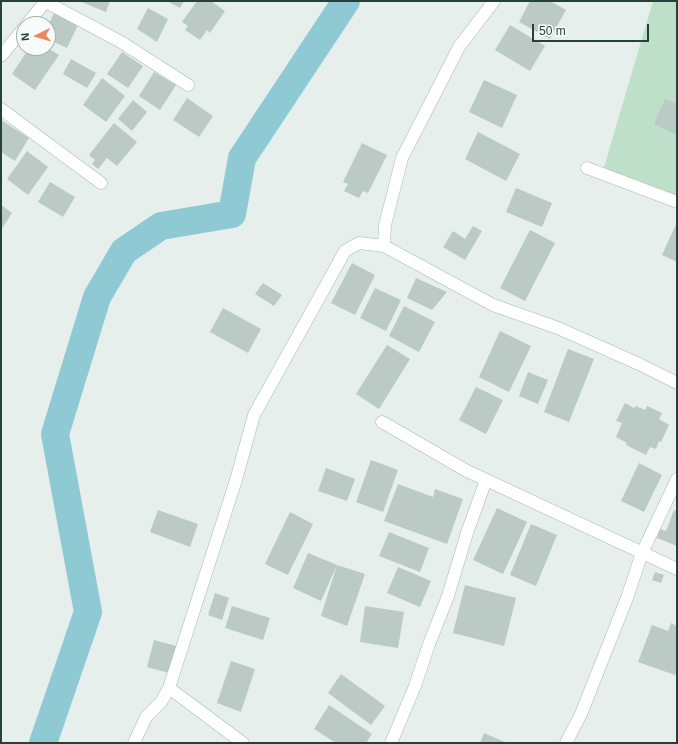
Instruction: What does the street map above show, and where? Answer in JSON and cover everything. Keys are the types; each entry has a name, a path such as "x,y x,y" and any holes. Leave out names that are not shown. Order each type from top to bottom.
{"street":[{"path":"34,16 46,1 122,42 188,85"},
{"path":"384,246 384,225 402,158 459,47 494,1"},
{"path":"1,56 16,38"},
{"path":"1,109 101,183"},
{"path":"587,168 677,202"},
{"path":"134,743 146,717 160,702 169,688 236,480 254,415 345,251 360,242 384,246 493,306 558,328 639,364 677,383"},
{"path":"382,422 467,472 677,568"},
{"path":"391,743 415,686 429,644 448,596 467,533 486,480"},
{"path":"566,743 581,714 627,598 642,553 677,480"},
{"path":"169,688 244,743"}],"green space":[{"path":"653,1 677,1 677,195 602,174"}],"building":[{"path":"79,1 110,1 106,12"},
{"path":"167,1 184,1 180,8"},
{"path":"197,1 211,1 225,11 210,33 207,30 200,40 185,30 188,26 182,22"},
{"path":"530,1 550,1 566,10 550,39 519,22"},
{"path":"148,8 168,19 157,42 137,29"},
{"path":"54,13 78,25 67,48 56,43 56,16 53,16"},
{"path":"510,25 545,46 530,71 495,50"},
{"path":"122,52 143,66 128,88 107,74"},
{"path":"56,53 59,55 35,90 12,74 24,56 56,56"},
{"path":"71,59 96,73 87,88 63,74"},
{"path":"154,72 176,85 160,110 139,96"},
{"path":"102,78 125,96 106,122 83,105"},
{"path":"484,80 517,95 502,128 469,112"},
{"path":"187,98 213,116 199,137 173,120"},
{"path":"665,99 677,104 677,135 654,124"},
{"path":"133,100 147,112 132,131 118,119"},
{"path":"1,120 29,138 15,161 1,152"},
{"path":"114,123 137,142 117,166 107,158 98,169 92,164 95,160 89,155"},
{"path":"478,132 520,154 506,181 465,159"},
{"path":"362,143 387,155 368,193 363,191 359,198 344,191 348,184 343,182"},
{"path":"27,151 48,167 28,195 7,179"},
{"path":"50,182 75,197 63,217 38,202"},
{"path":"516,188 552,203 542,227 506,212"},
{"path":"1,205 12,213 1,230"},
{"path":"677,222 677,262 662,255"},
{"path":"473,226 482,231 465,260 443,247 453,231 465,239"},
{"path":"530,230 555,243 525,301 500,288"},
{"path":"352,263 375,275 355,315 331,303"},
{"path":"416,278 447,292 432,310 407,298"},
{"path":"263,283 282,295 274,306 255,294"},
{"path":"375,288 401,300 386,331 360,318"},
{"path":"404,306 435,322 419,352 389,336"},
{"path":"223,308 261,329 248,353 210,332"},
{"path":"500,331 531,346 509,392 479,377"},
{"path":"387,345 410,359 379,409 356,394"},
{"path":"568,349 594,359 569,422 544,412"},
{"path":"528,372 548,380 538,404 519,396"},
{"path":"476,387 503,400 486,434 459,420"},
{"path":"625,403 634,408 636,406 645,410 647,406 662,413 659,419 669,425 656,449 650,447 646,455 626,445 627,443 616,437 622,423 616,421"},
{"path":"371,460 398,470 383,512 356,502"},
{"path":"639,463 662,475 644,512 621,501"},
{"path":"326,468 355,479 347,501 318,491"},
{"path":"398,484 433,497 435,489 463,499 447,544 384,521"},
{"path":"497,508 527,522 503,574 473,560"},
{"path":"158,510 198,524 190,547 150,532"},
{"path":"674,510 677,511 677,546 657,538 660,529 666,531"},
{"path":"290,512 313,524 288,575 265,564"},
{"path":"531,524 557,535 536,586 510,575"},
{"path":"389,532 429,548 420,572 379,556"},
{"path":"308,553 337,565 321,601 293,588"},
{"path":"337,565 365,574 347,626 321,616"},
{"path":"398,567 431,581 420,607 387,593"},
{"path":"655,572 664,575 661,583 652,580"},
{"path":"465,585 516,598 504,646 453,633"},
{"path":"215,593 229,598 222,620 208,615"},
{"path":"232,606 270,618 263,640 225,628"},
{"path":"365,606 404,612 398,648 360,642"},
{"path":"671,623 677,626 677,670 675,675 638,662 652,625 668,631"},
{"path":"154,640 176,646 169,673 147,667"},
{"path":"231,661 255,669 241,712 217,703"},
{"path":"341,674 385,706 371,725 328,693"},
{"path":"329,705 372,734 366,743 336,743 314,729"},
{"path":"484,733 507,743 480,743"}],"waterway":[{"path":"43,743 88,612 55,434 97,297 124,251 161,226 232,214 242,158 346,1"}]}
